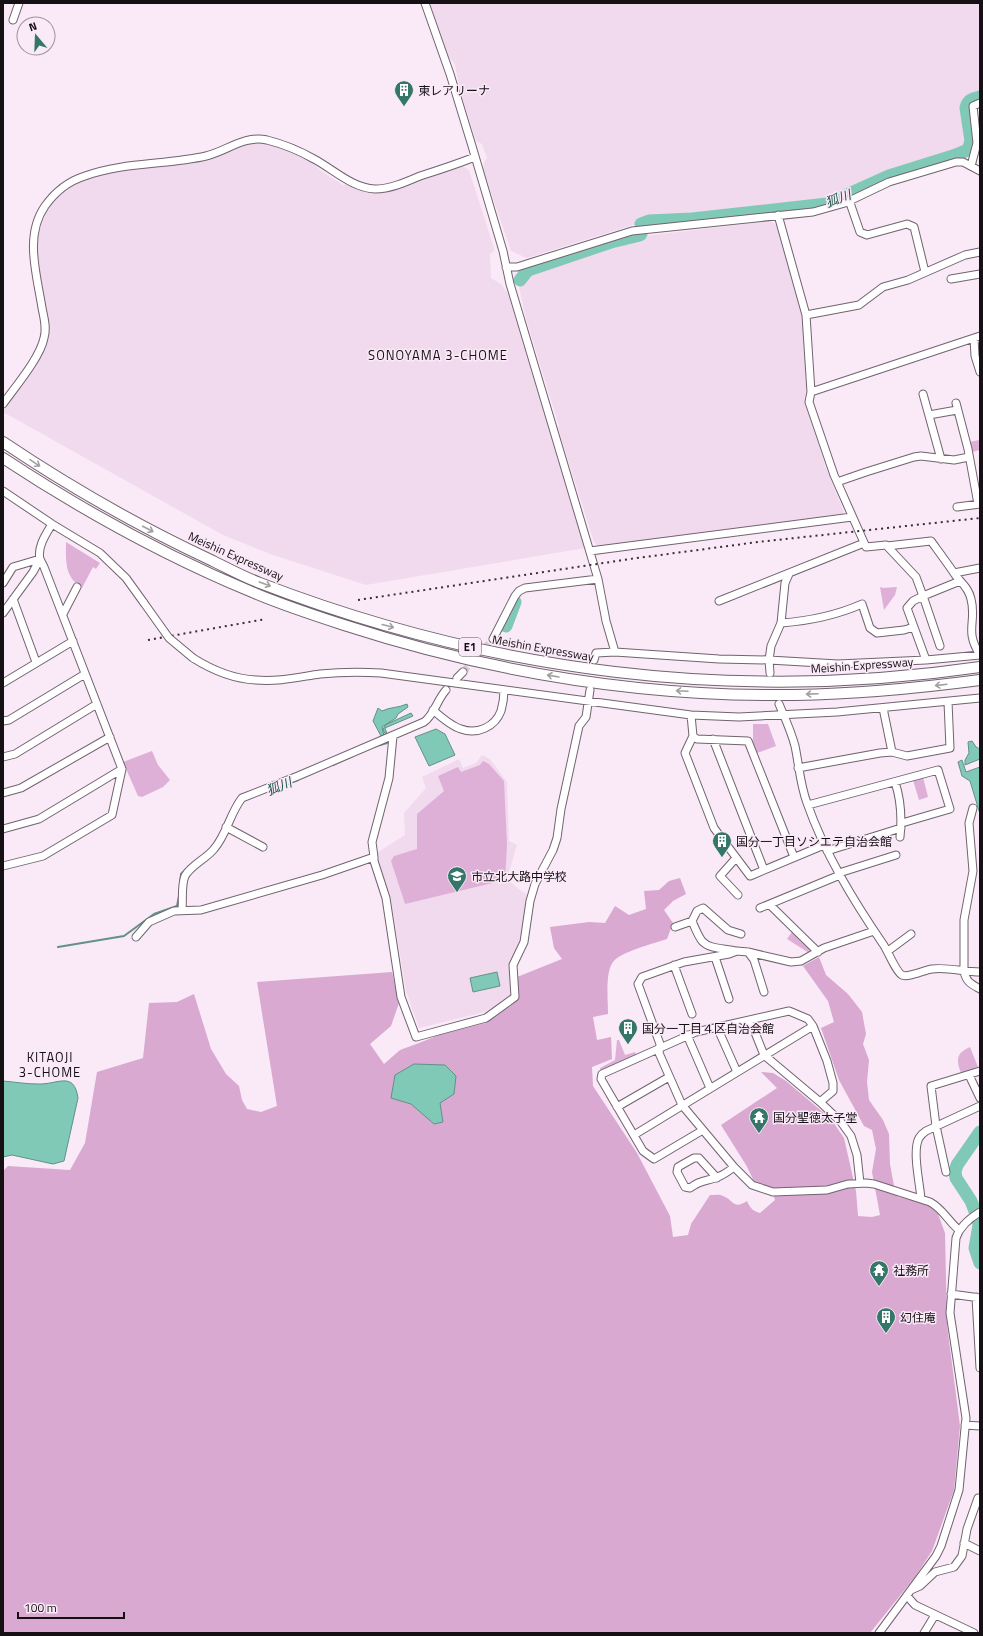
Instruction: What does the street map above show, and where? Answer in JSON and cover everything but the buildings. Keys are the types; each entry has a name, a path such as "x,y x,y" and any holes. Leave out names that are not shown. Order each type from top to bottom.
{"highway":[{"name":"Meishin Expressway","path":"3,442 78,490 123,516 185,548 258,582 370,621 493,653 606,671 683,680 758,682 849,680 980,668"},
{"name":"E1","path":"3,458 90,512 195,567 254,593 362,631 425,649 494,665 580,681 646,689 785,695 854,693 980,680"}],"street":[{"path":"13,20 19,3"},
{"path":"425,3 450,74 475,157 512,291 590,551 598,579 614,652"},
{"path":"971,166 977,143 973,106 980,103"},
{"path":"3,404 38,353 45,338 45,324 33,246 36,224 51,198 76,180 96,172 206,156 250,139 265,140 293,149 315,159 355,184 373,188 391,187 475,157"},
{"path":"506,267 517,267 632,231 813,212 849,200 889,182 928,169 956,162 963,162 980,171"},
{"path":"849,200 860,232 867,235 907,224 914,228 925,272"},
{"path":"594,660 596,653 614,652 719,659 838,664 926,660 980,655 973,645 971,632 973,612 971,598 967,588 960,581 931,541 866,547 852,517 837,482 809,402 811,392 806,315 778,215"},
{"path":"806,315 859,305 883,287 908,280 964,255 980,253"},
{"path":"951,280 980,274"},
{"path":"811,392 977,337 975,356 980,372"},
{"path":"923,394 941,459"},
{"path":"929,415 957,406 979,504 957,507"},
{"path":"837,482 914,457 921,456 954,460 969,457"},
{"path":"3,491 52,524 100,553 110,561 126,578 169,638 193,658 218,671 243,679 283,680 336,673 370,672 691,715 739,717 785,716 980,698"},
{"path":"590,551 852,517"},
{"path":"3,866 43,856 112,815 122,769 63,614 40,560 39,556 42,543 52,524"},
{"path":"719,601 864,543"},
{"path":"887,546 916,577 940,646"},
{"path":"3,583 13,567 40,560"},
{"path":"3,612 33,572 40,560"},
{"path":"954,573 980,568"},
{"path":"770,673 769,660 771,646 781,623 785,583 789,574"},
{"path":"493,639 519,591 525,588 598,579"},
{"path":"926,660 907,608 913,601 960,581"},
{"path":"63,614 77,587"},
{"path":"13,599 36,662"},
{"path":"781,623 795,622 844,611 862,604 870,628 877,633 904,630 914,627"},
{"path":"3,683 36,662 73,642"},
{"path":"457,678 462,672"},
{"path":"3,721 9,720 85,674"},
{"path":"182,910 184,878 188,871 206,858 215,848 235,806 242,798 298,776 424,722 430,718 439,698 446,690"},
{"path":"433,710 460,729 478,731 488,727 501,712 504,690"},
{"path":"392,736 389,778 372,842 374,861 386,898 401,997 416,1037 486,1018 515,998 513,965 524,942 530,901 535,884 555,844 579,726 586,717 590,690"},
{"path":"798,768 880,753 892,752 907,756 950,748 948,702"},
{"path":"3,757 14,754 97,704"},
{"path":"779,704 792,737 798,768 808,805 825,848 874,931 888,951 900,974 905,976 931,969 980,972"},
{"path":"883,708 892,752"},
{"path":"691,715 693,736 685,753 714,828 750,876 794,858 901,826 950,809 938,770 808,805"},
{"path":"693,736 697,739 748,741 794,858"},
{"path":"3,793 21,788 110,738"},
{"path":"713,740 764,870"},
{"path":"3,829 39,819 122,769"},
{"path":"895,782 900,795 900,837"},
{"path":"973,808 969,823 973,871 964,920 964,972 965,978 968,982 980,989"},
{"path":"226,827 263,847"},
{"path":"760,908 840,874 896,855"},
{"path":"136,937 149,922 174,911 201,910 322,876 374,857"},
{"path":"736,858 720,876 738,895"},
{"path":"770,904 818,952"},
{"path":"675,928 692,921 698,911 703,908 728,930 741,934"},
{"path":"692,921 705,944 791,962 801,961 818,952 874,931"},
{"path":"888,951 911,934"},
{"path":"737,951 674,965 642,977 638,984 660,1044 659,1053 682,1105 734,1167 752,1185 773,1192 827,1190 860,1183 874,1184 922,1199 939,1207 953,1225 959,1230"},
{"path":"748,952 754,960 764,992"},
{"path":"715,956 729,999"},
{"path":"674,965 692,1014"},
{"path":"703,1130 654,1158 643,1151 601,1079 602,1074 687,1035 789,1011 808,1019 813,1026 827,1061 833,1083 833,1090 820,1102"},
{"path":"750,1020 764,1055 820,1102 840,1122 851,1136 857,1155 860,1183"},
{"path":"634,1135 813,1026"},
{"path":"717,1027 737,1072"},
{"path":"687,1035 710,1088"},
{"path":"946,1172 936,1126 931,1086 980,1071"},
{"path":"969,1075 980,1098"},
{"path":"617,1107 669,1077"},
{"path":"922,1199 916,1152 917,1143 920,1136 936,1126 980,1106"},
{"path":"717,1178 699,1158 694,1158 678,1167 677,1172 685,1187 690,1188 698,1181 717,1178 734,1167"},
{"path":"879,1633 942,1546 954,1511 959,1490 965,1425 964,1406 950,1313 951,1294 956,1238 959,1230 977,1214"},
{"path":"951,1294 978,1297 980,1368"},
{"path":"965,1425 980,1426"},
{"path":"909,1593 920,1586 935,1572 954,1566 962,1556 967,1529 978,1498 980,1498"},
{"path":"964,1543 980,1551"},
{"path":"909,1593 915,1605 964,1631 974,1633"},
{"path":"924,1633 935,1615"}],"shaded area":[{"path":"428,3 980,3 980,95 969,98 962,106 968,143 964,148 882,175 849,191 813,202 652,219 527,258 511,251 483,169 484,162 487,158 482,144 476,141 460,90 455,64 447,55"},
{"path":"261,142 271,144 299,155 343,185 348,184 368,192 392,190 457,167 462,166 469,170 494,248 494,251 490,254 491,278 502,285 508,294 585,548 366,585 273,555 223,535 3,412 45,347 49,329 36,251 37,234 42,218 53,201 80,181 105,174 206,159 240,145"},
{"path":"770,221 777,225 802,313 808,383 804,400 826,468 844,512 840,516 599,547 594,542 558,428 559,426 526,319 519,287 528,272 644,236"},
{"path":"980,440 980,450 972,452 970,442"},
{"path":"66,542 100,563 96,569 93,567 82,588 72,578 67,568"},
{"path":"880,587 897,587 895,595 884,610"},
{"path":"407,704 408,707 398,714 396,718 382,727 384,736 381,736 373,721 378,708 382,711"},
{"path":"411,713 413,716 385,728 386,735 383,730 385,725"},
{"path":"753,724 768,724 776,746 757,753 753,741"},
{"path":"436,729 445,734 455,755 429,766 415,737"},
{"path":"972,741 976,747 980,749 980,759 965,765 965,760 969,753 968,742"},
{"path":"152,751 158,765 170,780 163,787 142,797 138,796 123,762"},
{"name":"市立北大路中学校","path":"482,755 490,759 507,782 509,841 517,845 507,879 529,896 525,933 510,965 513,995 485,1012 419,1028 406,991 390,894 377,860 378,852 405,835 404,813 426,788 422,777 459,759 463,768 476,763"},
{"path":"962,760 966,772 980,767 980,814 970,781 962,776 958,762"},
{"path":"483,761 489,764 504,781 507,845 505,880 405,904 391,861 394,856 417,849 417,814 444,791 438,776 458,767 461,772 480,765"},
{"path":"923,777 928,797 919,800 913,780"},
{"path":"680,878 686,894 673,901 664,910 673,923 667,939 638,948 623,955 617,958 610,967 608,1014 593,1017 597,1040 611,1037 612,1059 592,1067 593,1086 637,1153 670,1216 673,1237 688,1235 691,1224 710,1195 722,1195 739,1205 747,1201 752,1209 760,1213 775,1200 771,1187 754,1181 746,1165 721,1125 777,1088 761,1072 773,1073 786,1081 831,1119 844,1138 856,1191 858,1216 872,1217 880,1215 872,1172 876,1149 872,1130 864,1126 839,1080 821,1028 834,1022 828,1001 803,966 819,957 826,975 848,994 862,1012 866,1034 863,1044 869,1060 867,1082 869,1100 883,1120 889,1134 890,1164 894,1186 898,1197 927,1204 938,1214 945,1233 947,1325 960,1426 954,1490 932,1551 915,1577 870,1633 3,1633 3,1171 8,1166 70,1170 85,1143 97,1072 143,1058 149,1003 177,1002 194,994 211,1049 226,1074 239,1086 242,1100 247,1109 261,1112 277,1106 257,982 392,972 399,1003 391,1026 370,1044 384,1064 400,1050 439,1035 485,1023 519,998 517,977 562,959 554,948 550,927 589,922 605,923 615,906 629,915 646,909 644,891 659,890 669,881"},
{"path":"792,932 810,949 809,953 787,939"},
{"path":"497,972 500,986 473,992 470,978"},
{"path":"617,1040 619,1040 625,1055 635,1052 637,1057 601,1074 600,1068 615,1060"},
{"path":"970,1047 978,1067 961,1073 958,1064 958,1057 965,1049"},
{"path":"414,1064 445,1065 456,1076 454,1094 440,1103 443,1122 434,1124 411,1104 391,1098 395,1075"},
{"path":"3,1081 45,1084 64,1081 73,1084 78,1098 64,1161 53,1164 12,1155 3,1157"}],"waterway":[{"name":"狐川","path":"641,224 649,221 692,219 827,204 889,176 968,150 971,141 966,108 969,101 980,97"},
{"name":"狐川","path":"520,280 528,270 611,242 641,234"},
{"name":"狐川","path":"506,626 515,602"},
{"name":"狐川","path":"373,747 387,743"},
{"name":"狐川","path":"333,765 353,756"},
{"name":"狐川","path":"267,792 298,780"},
{"name":"狐川","path":"180,883 181,874 189,866"},
{"name":"狐川","path":"58,947 124,936 154,914 177,906 179,896"},
{"path":"980,1132 957,1165 955,1172 956,1178 971,1201 978,1219 979,1225 975,1248 980,1263"}],"tunnel":[{"path":"463,672 493,639"}],"railway":[{"path":"358,600 630,559 758,542 980,518"},
{"path":"148,640 266,619"}],"place":[{"name":"東レアリーナ","path":"404,107"},
{"name":"国分一丁目ソシエテ自治会館","path":"722,858"},
{"name":"市立北大路中学校","path":"457,893"},
{"name":"国分一丁目４区自治会館","path":"628,1045"},
{"name":"国分聖徳太子堂","path":"759,1134"},
{"name":"社務所","path":"879,1287"},
{"name":"幻住庵","path":"886,1334"}],"district":[{"name":"SONOYAMA 3-CHOME","path":"438,355"},
{"name":"KITAOJI 3-CHOME","path":"50,1064"}]}
